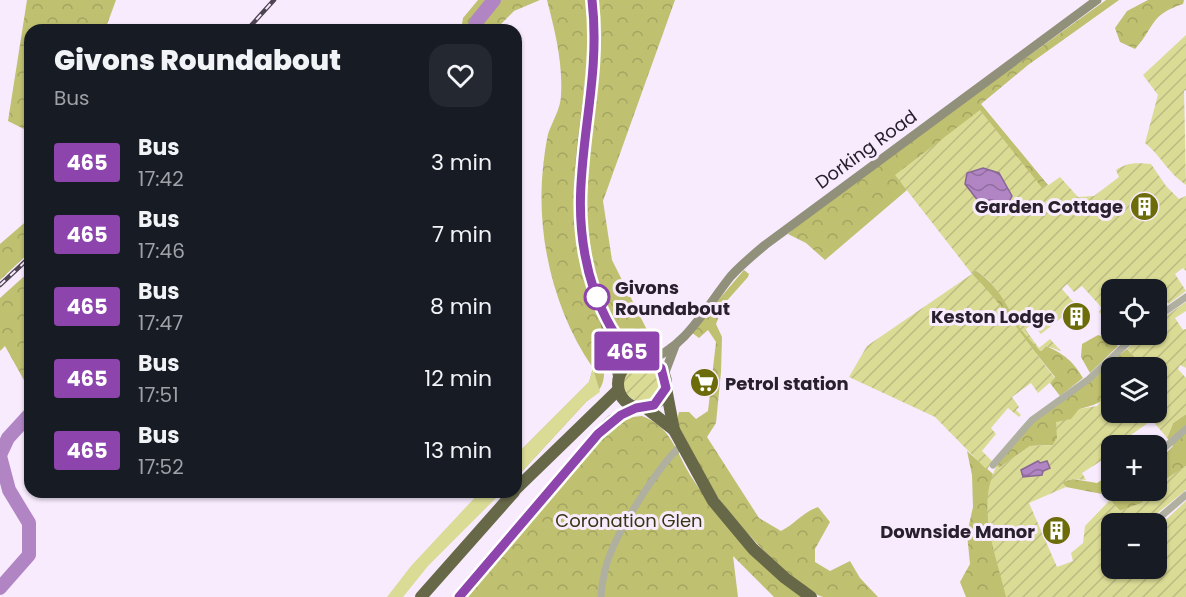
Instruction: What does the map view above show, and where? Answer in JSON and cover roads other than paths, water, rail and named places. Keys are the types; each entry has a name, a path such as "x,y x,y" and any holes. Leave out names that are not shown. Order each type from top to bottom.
{"highway":[{"path":"674,430 641,408 624,401 618,390 618,376 622,368 642,360 655,363 664,375 674,430 713,501 740,536 785,578 811,597"},
{"path":"459,597 569,465 613,420 660,400 666,388"},
{"path":"522,484 618,390"},
{"path":"422,597 509,498"}],"main road":[{"path":"592,0 594,50 581,163 579,225 588,270 605,320 618,376"},
{"name":"Dorking Road","path":"642,360 659,357 675,346 749,258 1097,0"},
{"path":"605,320 642,360"},
{"name":"Dorking Road","path":"664,375 675,346"}],"street":[{"path":"1167,310 1186,297"},
{"path":"993,465 1032,420 1089,379 1125,345"},
{"path":"1167,445 1186,429"},
{"path":"601,597 606,565 613,546 669,459 681,446"},
{"path":"1165,513 1186,495"}],"water":[{"path":"983,168 999,173 1012,196 1005,207 999,211 986,211 965,184 967,173"},
{"path":"1038,461 1040,463 1047,461 1050,468 1043,471 1042,475 1023,477 1021,470"}],"waterway":[{"path":"476,24 494,0"},
{"path":"0,455 8,438 24,421"},
{"path":"0,456 9,490 29,523 29,555 0,588"}],"railway":[{"path":"252,24 274,0"},
{"path":"0,285 24,263"}],"place":[{"name":"Garden Cottage","path":"1144,206"},
{"name":"Givons Roundabout","path":"597,297"},
{"name":"Keston Lodge","path":"1076,316"},
{"name":"Petrol station","path":"704,383"},
{"name":"Downside Manor","path":"1056,531"}],"park label":[{"name":"Coronation Glen","path":"629,520"}]}
